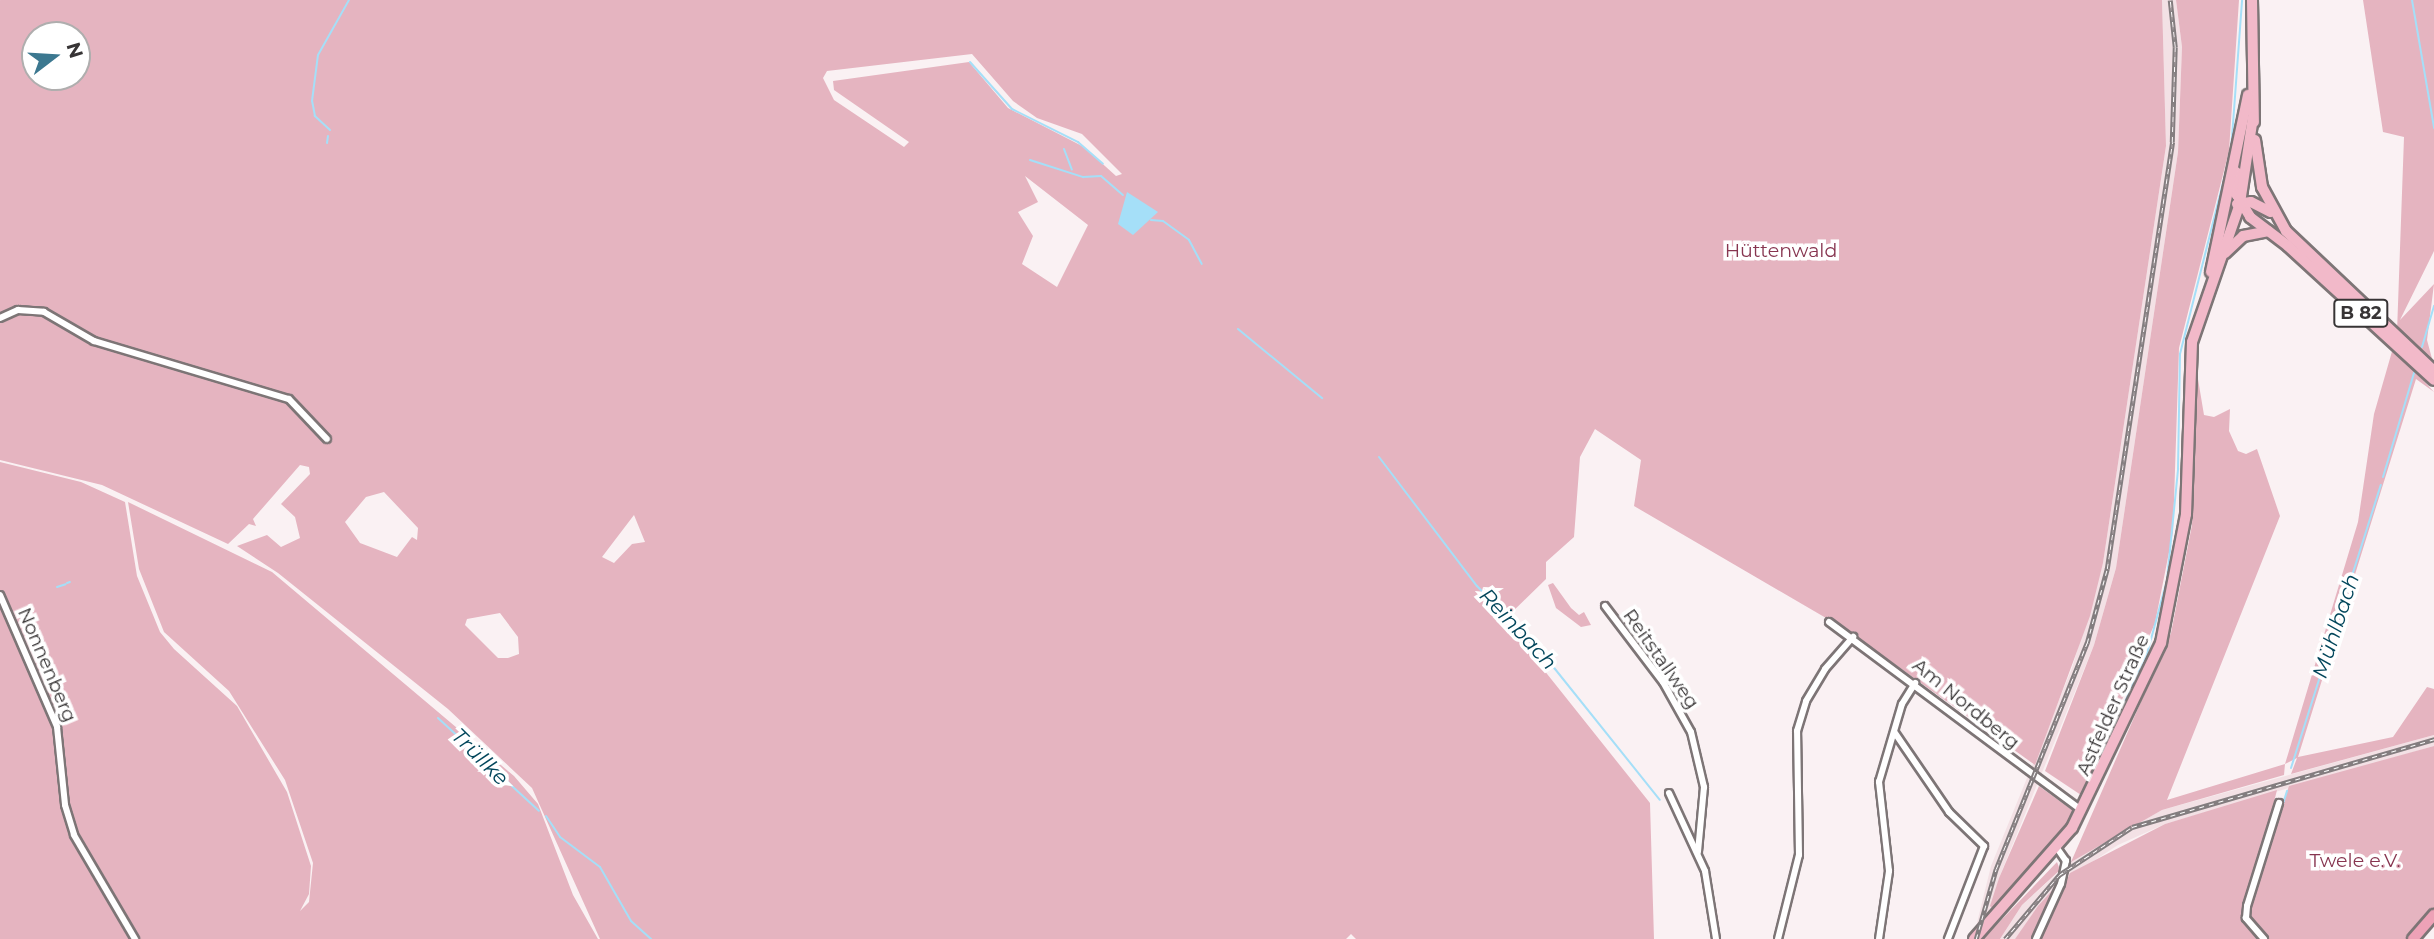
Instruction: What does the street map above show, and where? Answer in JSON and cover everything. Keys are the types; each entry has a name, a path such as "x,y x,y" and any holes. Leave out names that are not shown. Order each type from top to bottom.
{"highway":[{"path":"2413,939 2434,915"}],"main road":[{"name":"B 82","path":"2252,0 2253,117 2259,175 2272,212 2306,253 2434,371"},
{"name":"B 82","path":"2210,280 2235,172 2252,47"},
{"name":"B 82","path":"2210,280 2222,256 2240,202 2253,117"},
{"name":"B 82","path":"2235,172 2240,202 2434,380"},
{"path":"2224,215 2240,202 2257,203 2272,212"},
{"name":"B 82","path":"2222,256 2244,236 2271,231"},
{"name":"Astfelder Straße","path":"1974,939 2057,848 2082,811 2146,682 2167,623 2186,514 2189,365 2210,280"}],"street":[{"path":"0,318 18,310 44,313 94,341 289,398 327,439"},
{"name":"Nonnenberg","path":"0,595 57,726 65,805 74,835 135,939"},
{"name":"Reitstallweg","path":"1605,606 1663,682 1694,738 1704,787 1698,852"},
{"name":"Am Nordberg","path":"1829,622 1853,637 2082,811"},
{"path":"1778,939 1799,855 1797,731 1825,669 1853,637"},
{"path":"1880,939 1889,870 1879,782 1914,683"},
{"path":"1895,733 1949,811 1984,846 1948,939"},
{"path":"1669,793 1698,852 1716,939"},
{"path":"2264,939 2246,918 2247,906 2279,803"},
{"path":"2036,939 2062,884 2066,861 2057,848"}],"shaded area":[{"path":"2162,0 2176,0 2182,47 2178,152 2116,568 2094,645 1999,878 1983,939 1973,939 1991,866 2072,668 2103,563 2166,146"},
{"path":"2434,735 2434,746 2165,824 2118,845 2057,885 2015,939 2000,939 2022,905 2071,861 2162,810"}],"green space":[{"name":"Hüttenwald","path":"0,0 2162,0 2166,146 2103,563 2090,616 2035,765 1850,632 1634,506 1641,460 1595,429 1580,457 1574,537 1546,562 1546,579 1504,620 1650,803 1654,939 1356,939 1351,934 1346,939 600,939 532,788 448,709 278,573 237,546 267,535 281,547 300,538 295,517 281,504 310,474 309,467 300,465 253,519 256,526 249,524 228,544 102,485 0,460","holes":["972,54 1013,101 1037,118 1082,134 1122,174 1116,176 1084,147 1008,108 969,62 833,81 834,90 909,142 904,147 834,100 823,78 827,71","1025,176 1088,225 1057,287 1022,264 1033,236 1018,212 1038,202","384,492 418,528 417,540 412,537 397,557 360,543 345,522 366,497","634,515 645,542 632,544 614,563 602,557","500,613 518,637 519,654 498,658 465,625 467,619"]},
{"path":"2176,0 2239,0 2229,151 2179,348 2173,532 2155,623 2081,795 2045,771 2094,645 2116,568 2178,152 2182,47"},
{"path":"2363,0 2434,0 2434,251 2400,320 2434,284 2427,340 2434,366 2397,332 2404,137 2383,132"},
{"path":"2393,348 2434,392 2416,379 2298,757 2393,737 2427,687 2434,689 2434,735 2291,774 2297,758 2285,764 2358,522 2374,414"},
{"path":"2196,367 2204,415 2214,417 2230,409 2229,431 2238,451 2246,454 2257,449 2280,516 2167,800 2285,764 2284,775 2162,810 2071,862 2171,633 2192,525"},
{"path":"0,462 81,482 125,502 137,576 160,632 174,649 237,706 287,792 311,866 309,894 300,911 309,902 313,863 285,780 229,691 164,632 139,569 128,502 272,572 514,776 538,804 573,895 598,939 0,939"},
{"path":"1553,583 1571,608 1579,615 1584,612 1591,625 1581,627 1556,608 1548,585"},
{"name":"Twele e.V.","path":"2434,746 2434,908 2408,939 2265,939 2247,918 2248,907 2289,786"},
{"path":"2039,786 2072,810 2073,816 1996,912 1990,906 1999,878"},
{"path":"2277,790 2245,918 2263,939 2041,939 2070,873 2165,824"},
{"path":"2057,862 2060,870 2022,905 2000,939 1983,939"},
{"path":"2057,885 2031,939 2015,939 2038,906"}],"water":[{"path":"1127,192 1158,212 1133,235 1118,224"}],"waterway":[{"path":"330,130 315,116 312,101 318,55 349,0"},
{"path":"2083,793 2147,654 2167,580 2178,469 2180,354 2231,151 2242,0"},
{"path":"2412,0 2434,128"},
{"path":"970,62 1012,109 1078,142 1103,164"},
{"path":"327,143 328,136"},
{"path":"1064,149 1072,170"},
{"name":"Reinbach","path":"1030,160 1083,177 1101,176 1123,195"},
{"name":"Reinbach","path":"1151,220 1163,221 1189,240 1202,264"},
{"name":"Mühlbach","path":"2422,347 2434,306"},
{"name":"Reinbach","path":"1238,329 1322,398"},
{"name":"Mühlbach","path":"2383,477 2414,373"},
{"name":"Reinbach","path":"1379,457 1477,586 1551,664 1660,800"},
{"name":"Mühlbach","path":"2291,768 2381,485"},
{"path":"57,587 66,584"},
{"name":"Trüllke","path":"438,718 539,811"},
{"name":"Mühlbach","path":"2250,907 2287,791"},
{"name":"Trüllke","path":"546,816 560,837 600,867 631,921 651,939"}],"railway":[{"path":"1976,939 1996,869 2087,643 2107,569 2172,142 2175,47 2170,0"},
{"path":"2005,939 2059,875 2132,827 2434,739"}]}
